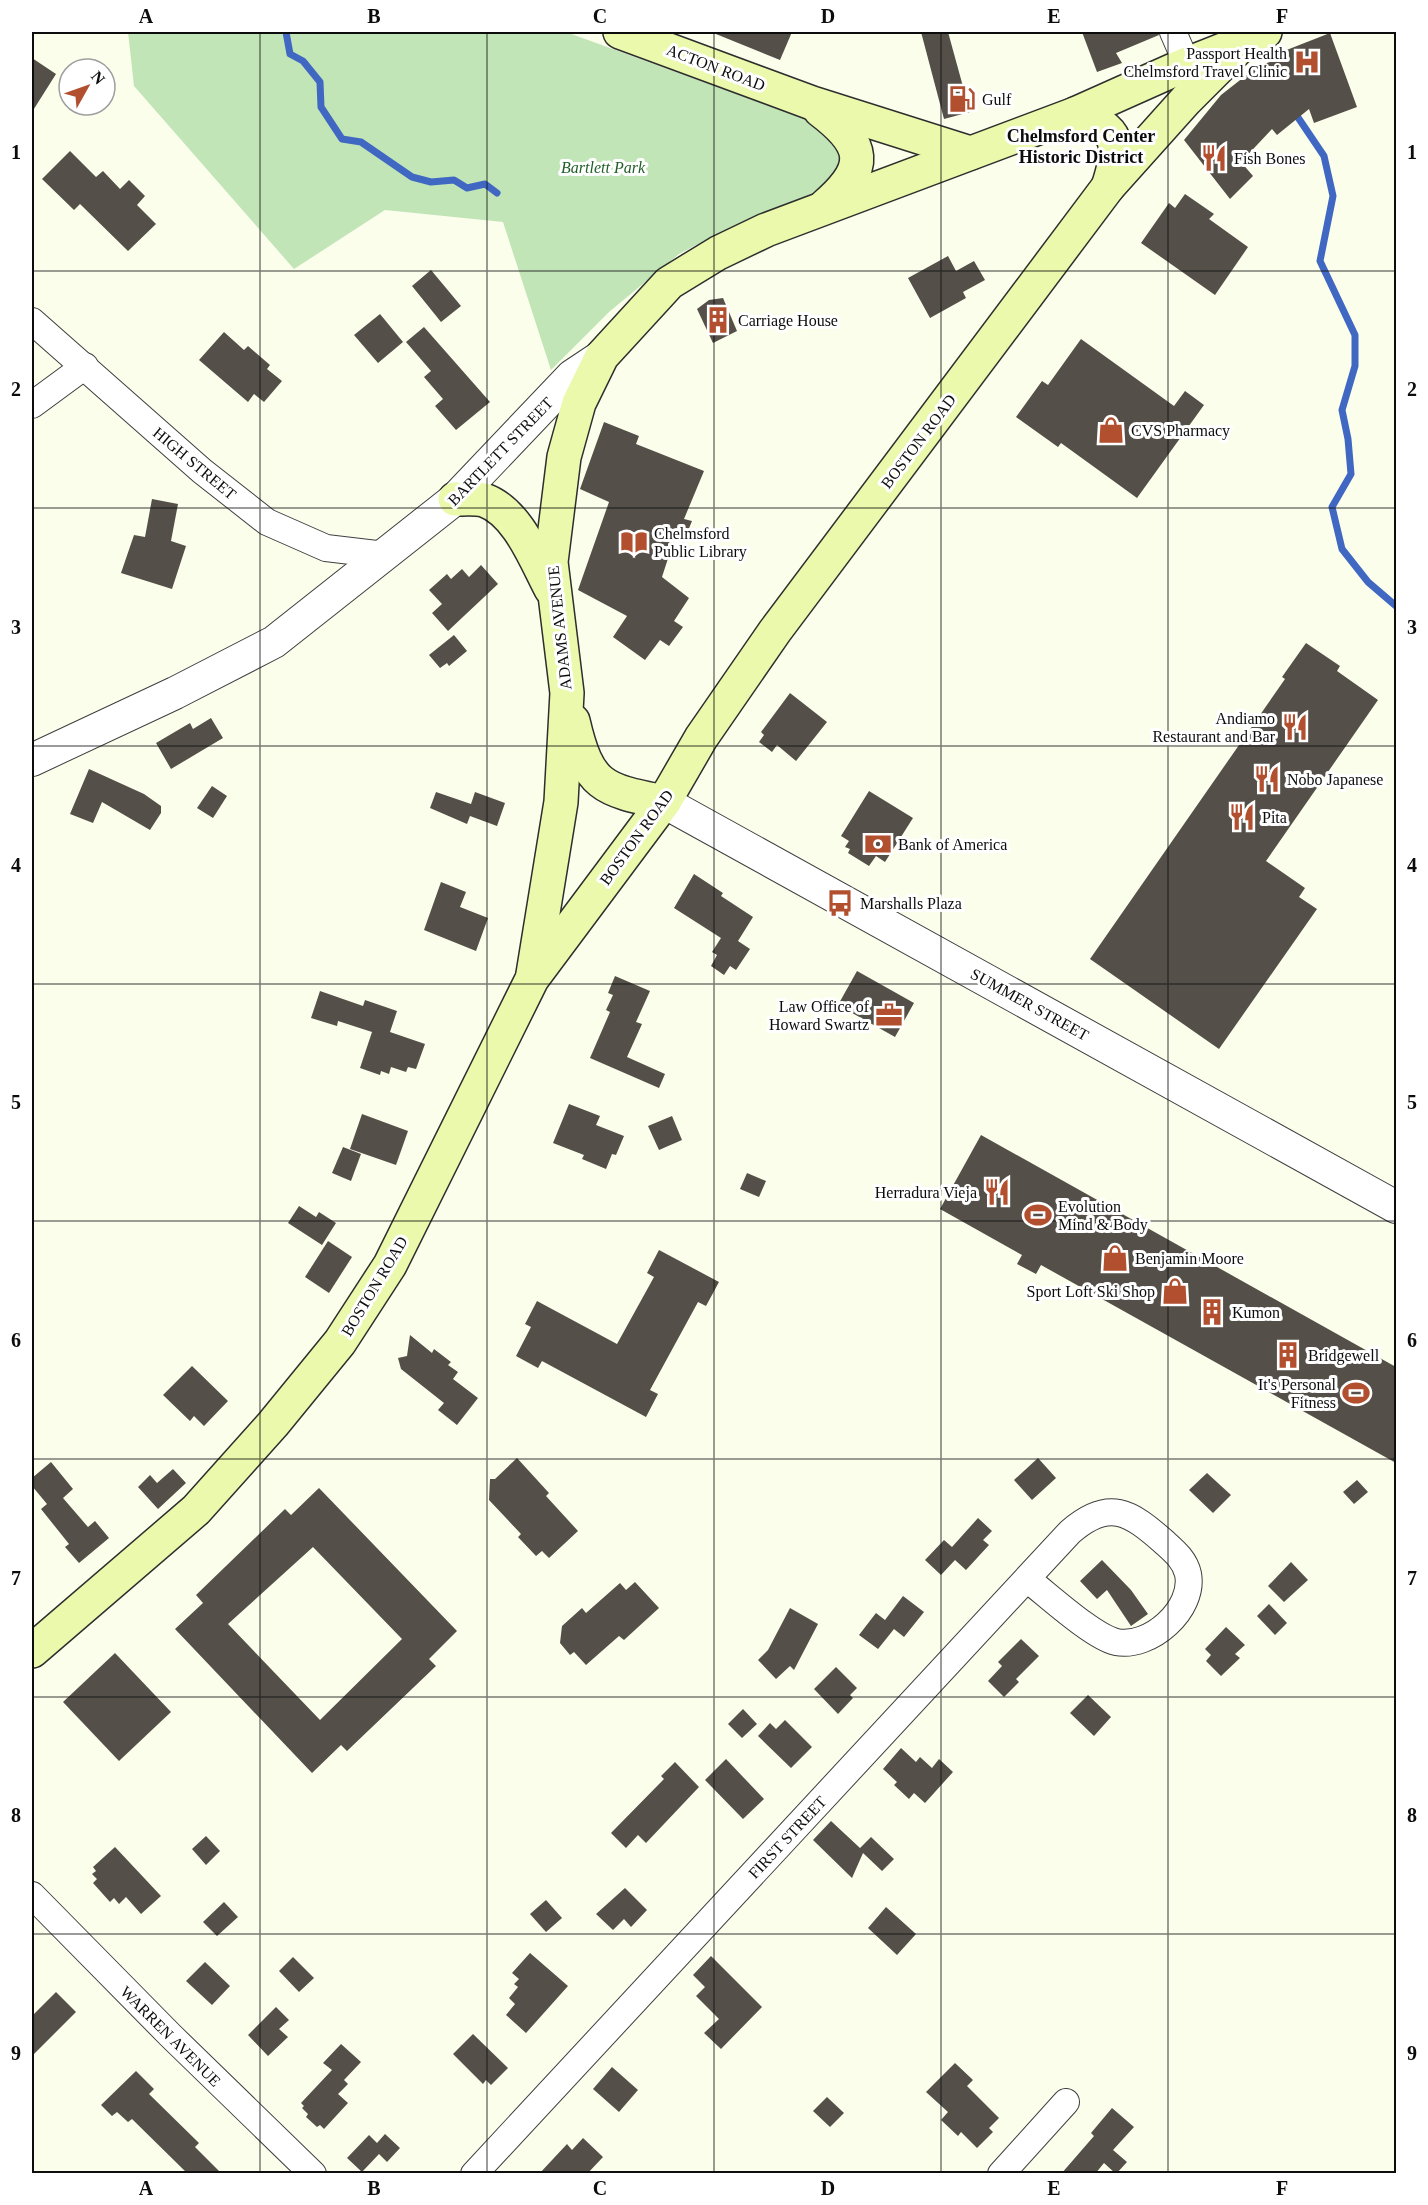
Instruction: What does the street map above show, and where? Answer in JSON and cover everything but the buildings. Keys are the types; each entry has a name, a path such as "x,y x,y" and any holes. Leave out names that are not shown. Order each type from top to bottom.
{"main road":[{"name":"ACTON ROAD","path":"620,32 812,103 969,153"},
{"name":"BARTLETT STREET","path":"602,356 669,283 747,239 1075,114 1187,63 1255,36"},
{"name":"BOSTON ROAD","path":"32,1651 196,1510 273,1424 340,1342 390,1265 532,979 664,802 701,738 775,631 1108,187 1173,113 1255,36"},
{"name":"ACTON ROAD","path":"812,103 843,127 849,135 856,157 853,177 848,186 820,211"},
{"path":"1075,114 1101,122 1109,131 1115,147 1115,165 1108,187"},
{"name":"ADAMS AVENUE","path":"532,979 561,802 567,693 551,562 564,457 579,403 602,356"},
{"path":"455,499 483,500 506,513 524,538 553,593"},
{"path":"567,693 581,754 591,773 605,786 622,793 664,802"},
{"path":"605,786 660,775 701,738"}],"street":[{"path":"1173,32 1187,63"},
{"name":"HIGH STREET","path":"32,321 202,471 267,522 326,548 385,555"},
{"name":"BARTLETT STREET","path":"32,760 175,693 273,642 455,499 572,376 602,356"},
{"path":"32,405 85,366"},
{"name":"SUMMER STREET","path":"664,802 1396,1207"},
{"name":"FIRST STREET","path":"474,2174 1027,1579 1080,1523 1107,1511 1119,1512 1139,1520 1179,1555 1187,1570 1188,1591 1181,1606 1159,1632 1146,1640 1128,1643 1114,1642 1096,1633 1027,1579"},
{"name":"WARREN AVENUE","path":"32,1895 170,2035 313,2174"},
{"path":"1001,2174 1066,2102"}],"green space":[{"name":"Bartlett Park","path":"128,32 566,32 827,127 842,148 842,173 817,194 721,232 679,254 609,312 551,370 503,222 385,210 294,269 134,86"}],"waterway":[{"path":"286,32 290,54 303,61 320,82 321,107 342,139 361,142 412,177 431,182 454,180 467,188 485,184 497,193"},
{"path":"1293,110 1324,156 1333,196 1320,261 1355,335 1355,366 1342,410 1348,439 1351,474 1332,507 1342,549 1368,582 1396,606"}],"place":[{"name":"Passport Health Chelmsford Travel Clinic","path":"1307,62"},
{"name":"Gulf","path":"962,99"},
{"name":"Fish Bones","path":"1214,158"},
{"name":"Carriage House","path":"718,320"},
{"name":"CVS Pharmacy","path":"1111,430"},
{"name":"Chelmsford Public Library","path":"634,542"},
{"name":"Andiamo Restaurant and Bar","path":"1295,727"},
{"name":"Nobo Japanese","path":"1267,779"},
{"name":"Pita","path":"1242,817"},
{"name":"Bank of America","path":"878,844"},
{"name":"Marshalls Plaza","path":"840,903"},
{"name":"Law Office of Howard Swartz","path":"889,1015"},
{"name":"Herradura Vieja","path":"997,1192"},
{"name":"Evolution Mind & Body","path":"1038,1215"},
{"name":"Benjamin Moore","path":"1115,1258"},
{"name":"Sport Loft Ski Shop","path":"1175,1291"},
{"name":"Kumon","path":"1212,1312"},
{"name":"Bridgewell","path":"1288,1355"},
{"name":"It's Personal Fitness","path":"1356,1393"}],"district":[{"name":"Chelmsford Center Historic District","path":"1081,146"}]}
